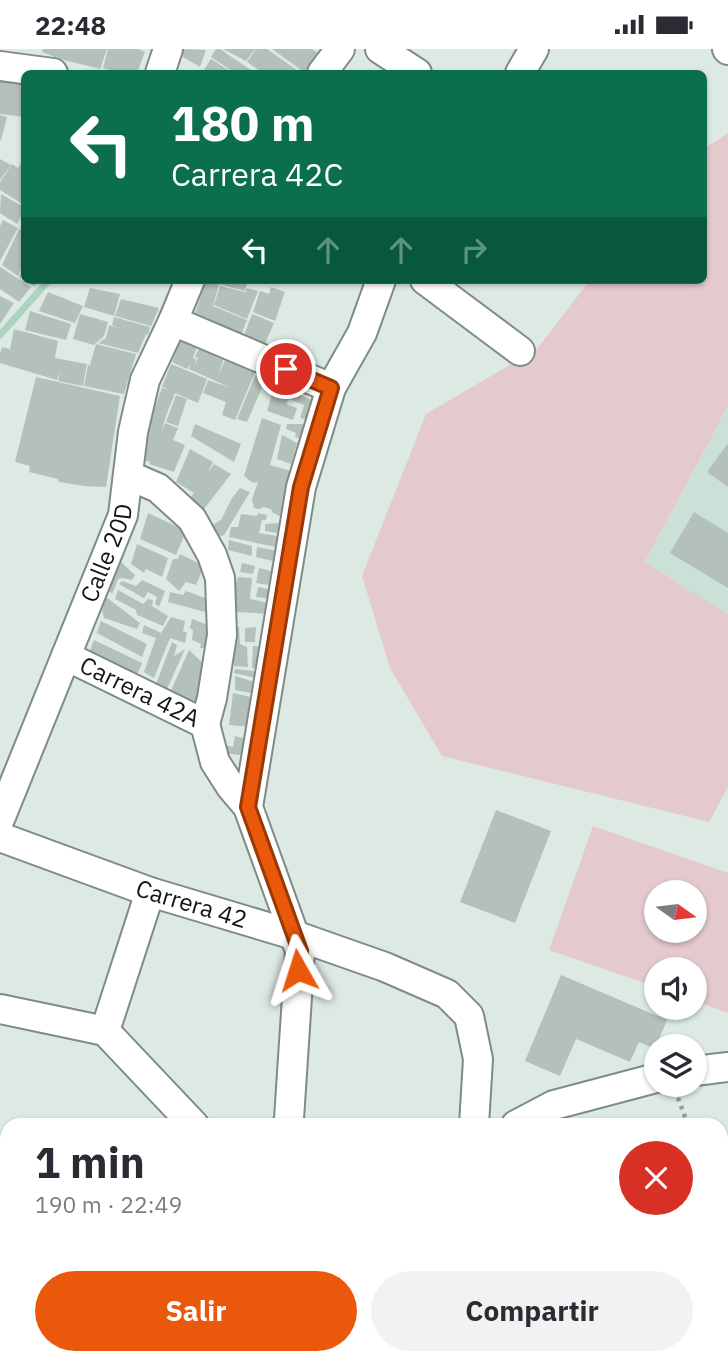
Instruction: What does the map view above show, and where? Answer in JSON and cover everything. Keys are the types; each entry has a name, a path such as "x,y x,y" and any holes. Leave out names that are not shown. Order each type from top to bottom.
{"street":[{"path":"161,70 167,49"},
{"path":"324,70 340,49"},
{"path":"380,49 412,70"},
{"path":"522,70 534,49"},
{"path":"0,66 30,70"},
{"name":"Calle 20D","path":"0,819 123,515 133,432 145,380 188,284"},
{"path":"289,1118 300,951 248,807 301,487 331,388 362,333 380,284"},
{"path":"430,284 520,351"},
{"path":"173,321 331,388"},
{"path":"128,475 158,488 192,519 212,555 220,578 222,635 205,724"},
{"name":"Carrera 42A","path":"66,656 205,724 215,762 248,807"},
{"name":"Carrera 42","path":"0,837 150,892 294,935 385,967 447,994 468,1016 478,1059 474,1118"},
{"path":"105,1031 150,892"},
{"path":"0,1009 105,1031 187,1118"},
{"path":"707,1070 728,1067"},
{"path":"529,1118 554,1105 644,1081"}],"path":[{"path":"678,1097 685,1118"}],"shaded area":[{"path":"728,133 728,406 645,562 728,615 728,787 709,822 442,756 390,668 362,576 426,414 537,349 587,284 707,284 707,147"},
{"path":"728,406 728,615 645,563"},
{"path":"593,826 728,873 728,1013 707,1005 707,957 644,957 644,983 549,950"}],"building":[{"path":"43,49 107,49 100,69 60,59 42,52"},
{"path":"108,49 138,49 145,52 138,70 103,68"},
{"path":"181,49 206,50 200,67 178,54"},
{"path":"216,49 220,49 251,70 230,70 211,57"},
{"path":"223,49 255,49 246,61"},
{"path":"256,49 267,49 297,70 259,70 247,62"},
{"path":"272,49 312,49 318,53 305,70 301,70"},
{"path":"211,59 228,70 204,70"},
{"path":"0,74 14,75 13,88 15,75 21,76 21,117 0,114"},
{"path":"0,115 7,117 1,140 0,140"},
{"path":"0,159 11,165 0,180"},
{"path":"12,164 18,168 21,164 21,203 0,190 0,182"},
{"path":"1,194 21,205 21,217 17,224 0,213"},
{"path":"3,220 18,228 0,261 0,226"},
{"path":"19,229 21,270 18,276 2,265"},
{"path":"0,267 21,281 21,284 31,287 19,302 0,289"},
{"path":"201,284 219,284 213,306 247,320 241,335 208,322 195,313 202,294 198,293"},
{"path":"219,284 247,284 245,291"},
{"path":"220,286 245,292 247,288 258,291 247,319 214,305"},
{"path":"271,287 285,292 275,321 253,312 260,291 269,294"},
{"path":"90,288 120,294 114,316 84,307"},
{"path":"48,292 83,306 75,323 39,311"},
{"path":"0,296 14,303 0,324"},
{"path":"121,299 159,308 151,326 115,316"},
{"path":"30,311 71,324 66,340 25,330"},
{"path":"80,314 108,322 104,336 94,345 73,339"},
{"path":"252,314 274,323 265,344 244,335"},
{"path":"114,317 150,327 138,353 98,343 106,338 109,325 118,328 112,325"},
{"path":"14,329 58,341 55,358 87,364 83,386 58,381 60,371 57,380 0,363 2,347 10,349"},
{"path":"182,335 199,342 193,358 196,359 194,366 201,344 225,355 218,376 227,355 257,367 235,420 222,415 226,402 203,393 208,380 231,388 189,369 191,364 187,369 172,362"},
{"path":"96,344 136,354 124,394 84,386 88,365 97,367 90,365"},
{"path":"171,364 207,379 198,403 175,393 166,416 161,433 165,423 178,428 173,440 185,445 174,472 136,457 162,388 170,390 162,387"},
{"path":"258,369 268,374 247,422 237,419"},
{"path":"36,377 120,396 106,487 59,482 58,479 29,472 30,466 15,462"},
{"path":"275,384 314,401 308,420 300,418 304,405 289,399 286,404 297,408 293,420 267,411"},
{"path":"176,395 187,399 178,426 166,422"},
{"path":"262,418 281,425 270,465 294,472 282,517 271,509 254,508 252,499 258,482 253,483 244,476"},
{"path":"195,424 241,444 234,462 191,436"},
{"path":"287,424 307,424 303,439 295,437 296,433 286,429"},
{"path":"282,435 297,443 291,464 277,459"},
{"path":"728,443 728,487 707,472"},
{"path":"190,449 213,462 208,472 214,464 231,474 201,513 189,500 194,493 176,482"},
{"path":"240,488 250,492 224,535 212,539 206,529 221,520"},
{"path":"694,512 728,533 728,588 670,553"},
{"path":"148,513 186,531 176,555 140,539"},
{"path":"258,513 267,515 266,520 262,520 259,533 282,537 280,548 229,537 231,527 238,527 241,514 257,516"},
{"path":"279,523 277,533 265,531 265,524"},
{"path":"229,540 252,546 252,556 228,550"},
{"path":"137,544 168,558 162,577 146,569 144,573 131,564"},
{"path":"257,547 282,552 281,563 256,557"},
{"path":"180,554 204,566 196,585 186,582 179,591 166,579 173,559 178,559"},
{"path":"121,562 135,575 132,580 118,579 112,594 108,590"},
{"path":"242,563 255,566 253,574 240,572"},
{"path":"259,568 279,573 277,586 256,583"},
{"path":"238,577 252,578 250,599 274,604 272,614 236,612 229,581 236,583"},
{"path":"142,580 165,591 159,607 155,604 157,597 148,592 144,598 119,584 122,581 136,586"},
{"path":"258,587 276,591 274,599 256,597"},
{"path":"118,590 143,604 148,599 153,600 152,606 168,616 163,626 137,615 136,610 115,599"},
{"path":"186,591 205,598 205,612 168,602 170,592 183,595"},
{"path":"106,597 140,623 137,629 104,618 102,610"},
{"path":"171,617 185,621 185,643 170,638 154,678 144,672 156,638 142,633 144,625 161,633"},
{"path":"192,619 208,625 206,648 200,648 201,644 192,640"},
{"path":"101,621 147,644 142,657 97,633"},
{"path":"228,625 239,627 240,644 247,647 248,667 234,666"},
{"path":"256,627 255,642 245,642 245,628"},
{"path":"94,640 142,663 136,677 89,653"},
{"path":"172,642 177,645 174,656 185,649 167,689 156,684"},
{"path":"253,646 268,647 258,660 256,669 252,668"},
{"path":"189,650 206,666 196,707 169,695"},
{"path":"235,669 263,672 261,679 234,673"},
{"path":"235,676 259,683 256,694 235,690"},
{"path":"233,693 259,699 252,727 229,725"},
{"path":"235,736 249,740 246,756 225,753 224,745 233,747"},
{"path":"496,810 551,831 515,923 460,902"},
{"path":"561,975 644,1010 644,1020 667,1020 661,1034 644,1034 644,1044 639,1042 630,1062 576,1039 560,1076 525,1061"}],"waterway":[{"path":"0,335 45,284"}],"route":[{"path":"286,369 331,388 301,487 248,807 300,951 298,970"}]}
